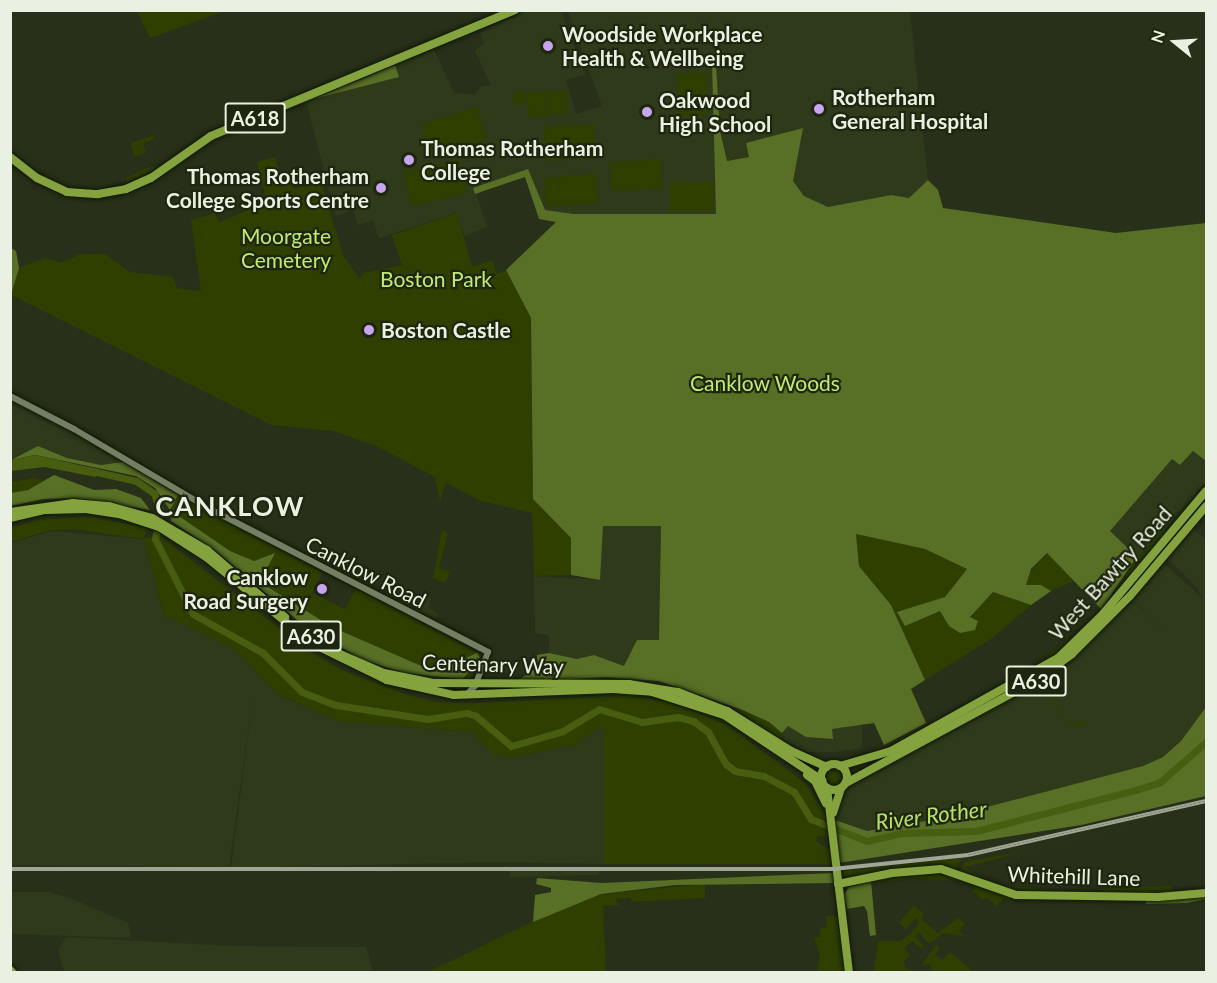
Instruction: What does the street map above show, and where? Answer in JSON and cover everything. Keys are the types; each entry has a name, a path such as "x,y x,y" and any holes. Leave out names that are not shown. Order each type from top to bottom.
{"main road":[{"name":"A618","path":"10,157 37,178 67,192 98,194 126,189 151,178 211,136 516,10"},
{"name":"West Bawtry Road","path":"840,766 891,751 1037,673 1073,645 1102,615 1206,491"},
{"name":"Centenary Way","path":"10,512 73,503 109,506 151,520 207,550 288,620 342,655 384,673 433,683 476,686 629,684 678,692 727,711 796,755 826,767"},
{"name":"West Bawtry Road","path":"843,786 1035,681 1072,654 1130,597 1206,506"},
{"name":"Centenary Way","path":"10,518 75,509 151,520"},
{"name":"Centenary Way","path":"173,531 322,650 407,686 466,695"},
{"path":"1082,629 1102,615"},
{"path":"476,686 490,696"},
{"name":"A630","path":"466,695 490,696 613,689 652,692 724,715 822,780 827,788 843,786"},
{"path":"891,751 908,738"},
{"name":"A630","path":"766,742 815,781 832,824"},
{"path":"832,824 846,773 840,766"},
{"name":"A630","path":"826,767 840,766"},
{"path":"822,780 826,767"},
{"path":"827,788 849,972"},
{"name":"Whitehill Lane","path":"838,884 892,873 941,869 1016,895 1061,893 1149,897 1206,893"}],"street":[{"name":"Canklow Road","path":"10,396 81,432 208,508 488,652 476,686"},
{"path":"466,695 476,686"}],"shaded area":[{"path":"526,11 561,11 585,75 566,80 576,114 602,106 568,11 910,11 928,180 909,198 891,195 828,207 804,196 793,181 802,128 746,143 749,157 727,161 720,131 716,64 712,63 717,214 574,214 545,210 528,170 474,188 487,227 465,236 456,213 379,238 373,220 358,225 353,210 336,216 306,101 398,77 395,65 434,50 454,93 475,95 481,86 491,85 475,51 484,43 480,33"},
{"path":"11,400 42,415 123,462 102,465 67,458 38,446 11,459"},
{"path":"1192,451 1206,461 1206,483 1165,528 1152,552 1202,598 1197,587 1167,559 1191,527 1206,540 1206,707 1181,741 1163,757 1143,766 949,817 867,831 835,820 839,800 851,784 1047,676 1075,657 1131,599 1168,634 1132,599 1155,574 1110,531 1172,458"},
{"path":"35,455 97,469 96,477 44,467 11,471 11,460"},
{"path":"603,526 661,526 659,640 625,666 594,655 577,659 549,653 549,636 535,633 534,576 599,580"},
{"path":"51,531 144,539 164,615 233,648 279,695 339,721 472,732 485,745 506,758 576,745 598,727 604,730 604,864 500,862 231,868 253,697 229,867 11,865 11,543"},
{"path":"423,596 431,598 429,608 438,614 436,618 415,610"},
{"path":"862,724 862,748 835,752 807,752 780,737 788,726 806,737 832,739 832,729"},
{"path":"599,869 599,875 509,877 510,870"},
{"path":"11,892 48,892 70,898 128,923 131,938 11,934"},
{"path":"66,937 232,946 366,947 372,968 371,972 64,972 58,950"}],"green space":[{"path":"221,10 222,12 150,38 137,11"},
{"name":"Canklow Woods","path":"712,63 716,64 720,131 727,161 749,157 746,143 803,128 793,181 804,196 828,207 891,195 909,198 928,180 938,190 943,208 1116,233 1206,223 1206,461 1193,451 1180,465 1172,459 1110,531 1137,557 1101,609 1047,553 1031,569 1026,585 1041,585 1051,591 1031,605 993,592 970,617 978,621 975,630 960,633 949,626 940,611 905,626 897,612 945,597 967,569 925,549 856,534 859,566 891,605 925,680 911,689 926,723 884,745 874,723 832,729 833,739 806,737 788,726 782,733 769,722 740,709 659,681 605,677 514,683 538,667 537,655 549,653 577,659 594,655 624,666 637,640 659,640 661,526 603,526 600,580 571,575 571,538 533,499 531,318 506,270 556,222 539,219 525,177 475,194 473,188 528,169 545,210 574,214 716,214"},
{"path":"395,65 399,77 306,101 360,80"},
{"path":"706,72 708,115 679,116 677,74"},
{"path":"566,90 568,113 550,114 548,92"},
{"path":"517,91 523,91 527,98 523,105 517,105 513,101 513,95"},
{"path":"546,91 548,116 529,118 527,93"},
{"path":"477,107 487,140 431,156 422,124"},
{"path":"594,125 595,159 545,161 544,127"},
{"path":"154,135 154,139 143,144 146,152 134,157 131,143"},
{"path":"275,157 280,175 295,189 321,181 343,255 360,279 363,273 402,265 392,235 457,213 472,267 492,260 497,274 506,270 531,318 533,499 571,538 571,575 534,576 532,513 481,501 446,483 440,502 435,477 376,446 333,431 271,425 11,295 19,268 45,258 61,263 80,254 105,254 130,272 173,277 177,288 201,291 191,220 215,213 219,222 253,208 266,198 257,162"},
{"path":"459,159 467,193 411,206 403,172"},
{"path":"661,159 663,188 612,191 610,163"},
{"path":"152,166 156,169 126,182 127,177"},
{"path":"596,174 598,203 546,207 544,178"},
{"path":"670,182 714,182 714,211 670,211"},
{"path":"11,248 16,251 19,268 11,295"},
{"path":"38,446 67,458 101,465 123,462 178,495 170,510 155,488 136,476 35,455 11,460"},
{"path":"54,475 94,490 116,489 141,498 150,510 77,498 43,499 11,506 11,493 28,490"},
{"path":"35,478 44,481 28,490 11,493 11,482"},
{"path":"178,495 322,573 312,593 345,609 356,589 481,655 473,674 469,680 432,680 404,673 463,679 477,654 435,672 332,627 260,582 274,553 254,561 230,551 170,510"},
{"path":"170,510 230,551 254,561 275,553 260,582 332,627 435,672 477,653 480,657 463,679 404,673 361,659 303,625 215,550 171,521"},
{"path":"92,517 147,528 144,538 160,536 310,652 344,671 408,695 436,702 478,703 627,696 674,703 727,725 804,782 826,816 828,837 818,836 816,841 830,851 832,864 604,864 604,730 598,727 576,745 506,758 494,754 472,732 339,721 278,694 233,648 164,615 144,539 73,529 51,530 11,542 11,528 37,520"},
{"path":"1165,528 1163,539 1120,586 1137,557"},
{"path":"442,530 448,533 439,568 450,572 445,583 433,578"},
{"path":"856,534 925,549 967,569 945,597 940,610 949,626 978,621 970,617 993,592 1031,605 994,637 925,680 891,605 859,566"},
{"path":"1047,553 1074,581 1051,591 1041,585 1026,586 1025,578"},
{"path":"1085,629 1053,658 1033,668 1058,647"},
{"path":"1053,672 1055,677 1047,683 1061,714 1070,726 1085,720 1085,724 1076,727 1069,726 1066,723 1044,688 1043,682"},
{"path":"1206,707 1206,796 1081,825 839,863 835,820 867,831 949,817 1143,766 1163,757 1181,741"},
{"path":"739,709 769,722 782,733 783,741 792,745 782,741 738,711"},
{"path":"834,769 842,777 834,785 826,777"},
{"path":"1206,805 1029,851 1024,852"},
{"path":"1024,852 965,867 992,884 1053,890 1018,892 990,885 960,870 966,861"},
{"path":"962,858 956,869 928,866 847,879 841,872"},
{"path":"933,871 948,873 1010,898 1012,904 1004,898 997,906 986,897 983,900 973,891 975,886 959,881 915,878 871,883 900,874"},
{"path":"834,873 834,883 675,885 601,894 533,922 535,895 551,892 551,888 536,884 537,878 602,883"},
{"path":"871,881 876,935 870,936 867,911 864,906 847,909 844,895 849,887"},
{"path":"705,884 705,898 632,902 631,898 616,899 619,905 603,906 606,972 428,972 567,905 601,894"},
{"path":"1172,886 1172,892 1107,893 1102,889"},
{"path":"1206,896 1206,899 1187,903 1146,904 1146,900"},
{"path":"914,905 924,914 921,919 938,933 958,918 965,924 959,931 965,936 943,933 929,944 919,932 915,936 923,945 923,950 912,941 904,949 910,955 904,961 906,969 918,972 874,972 878,941 901,941 919,922 916,918 906,929 899,923"},
{"path":"839,915 844,972 817,972 820,956 814,937 820,937 820,928 827,927 827,916"},
{"path":"936,945 940,948 935,955 942,960 950,952 974,972 932,972 930,964 921,966"}],"waterway":[{"name":"River Rother","path":"88,470 136,481 154,493 160,511 155,539 193,614 263,653 302,692 336,705 428,719 467,713 476,716 511,746 563,731 599,709 642,722 678,717 693,721 708,732 726,764 735,771 764,776 794,792 811,819 867,841 901,833 976,831 1139,789 1160,782 1206,742"}],"railway":[{"path":"10,869 833,869 968,855 1206,801"}],"place":[{"name":"Woodside Workplace Health & Wellbeing","path":"548,46"},
{"name":"Rotherham General Hospital","path":"819,109"},
{"name":"Oakwood High School","path":"647,112"},
{"name":"Thomas Rotherham College","path":"409,160"},
{"name":"Thomas Rotherham College Sports Centre","path":"381,188"},
{"name":"Boston Castle","path":"369,330"},
{"name":"Canklow Road Surgery","path":"322,589"}],"district":[{"name":"CANKLOW","path":"230,506"}],"park label":[{"name":"Moorgate Cemetery","path":"286,248"},
{"name":"Boston Park","path":"436,279"}]}
